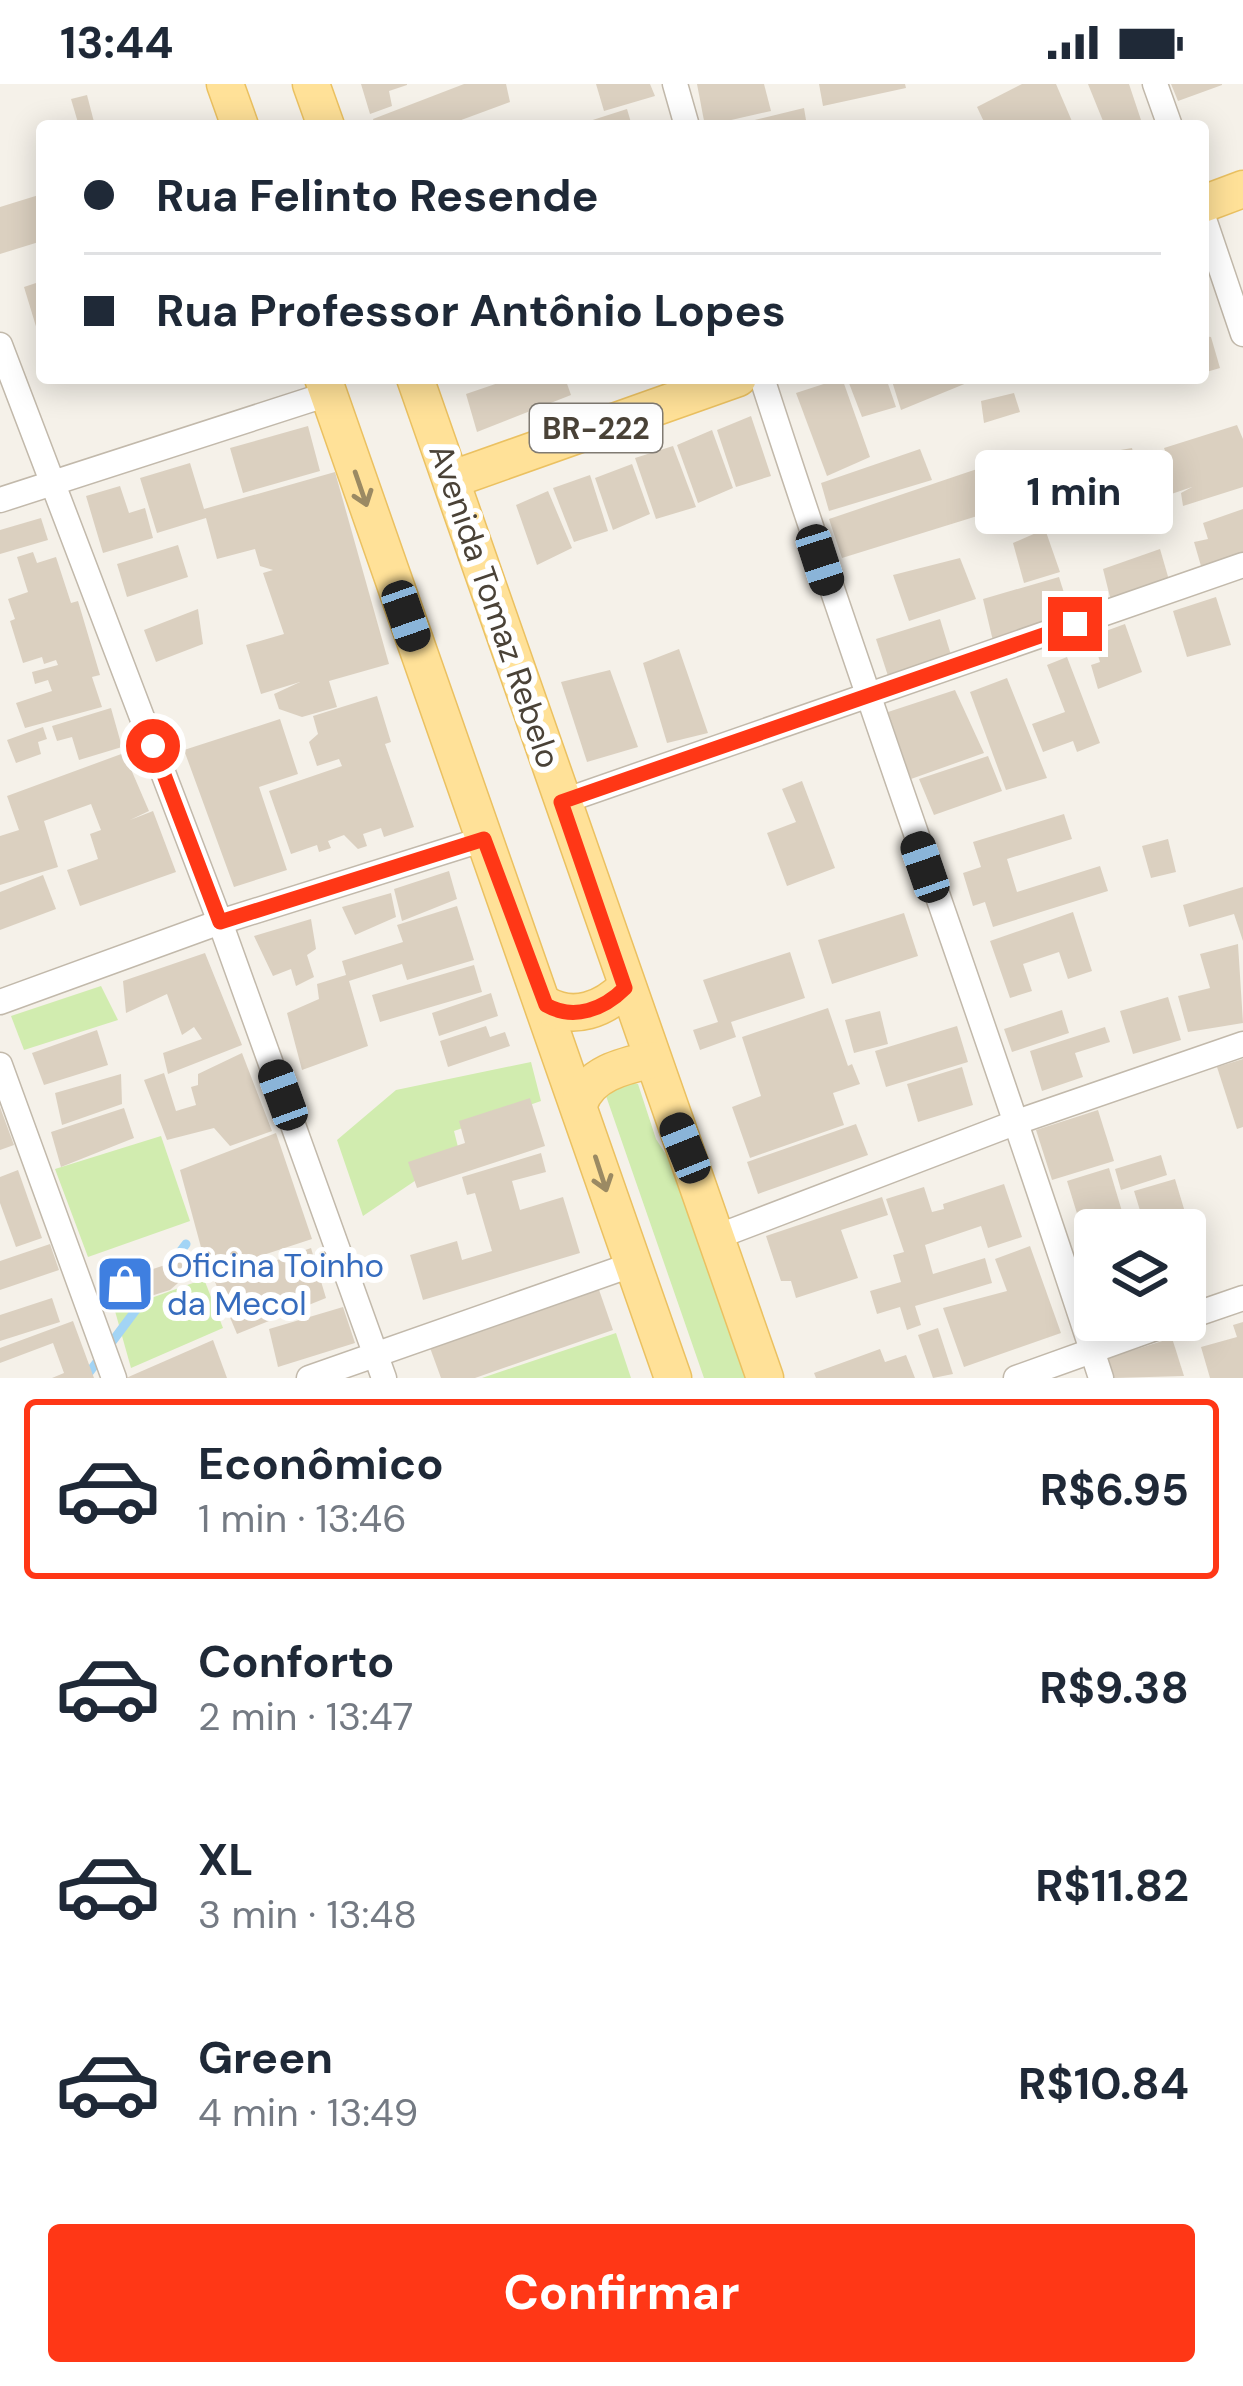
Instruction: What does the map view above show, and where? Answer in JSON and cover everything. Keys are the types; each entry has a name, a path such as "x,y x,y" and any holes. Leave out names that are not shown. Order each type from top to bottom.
{"main road":[{"path":"225,84 238,120"},
{"path":"311,84 324,120"},
{"path":"1209,202 1243,189"},
{"name":"Avenida Tomaz Rebelo","path":"417,384 765,1378"},
{"name":"BR-222","path":"453,479 721,384"},
{"path":"326,386 673,1378"},
{"path":"546,1005 586,1012 612,1001 625,988"},
{"path":"579,1103 583,1092 602,1076 651,1060"}],"street":[{"path":"675,84 685,120"},
{"path":"1155,84 1168,120"},
{"path":"1209,234 1243,334"},
{"path":"0,345 220,922 381,1367"},
{"path":"764,384 864,697 1017,1122 1101,1378"},
{"path":"0,500 326,386"},
{"path":"561,802 1243,565"},
{"path":"0,1002 220,922 484,839"},
{"path":"719,1236 1017,1122 1243,1044"},
{"path":"0,1065 114,1378"},
{"path":"309,1378 381,1367 631,1265"},
{"path":"1206,1311 1243,1298"},
{"path":"1016,1378 1115,1341"}],"green space":[{"path":"101,986 118,1020 24,1050 11,1016"},
{"path":"531,1062 541,1101 454,1131 459,1151 363,1216 337,1140 396,1090"},
{"path":"619,1079 638,1084 656,1139 678,1173 750,1378 704,1378 605,1093"},
{"path":"161,1136 190,1221 88,1257 55,1169"},
{"path":"204,1279 223,1328 131,1368 115,1311"},
{"path":"616,1333 631,1378 482,1378"}],"building":[{"path":"361,84 407,85 389,91 392,106 370,114"},
{"path":"464,84 506,84 510,102 461,120 373,119"},
{"path":"596,84 650,84 655,96 604,111"},
{"path":"697,84 764,84 771,111 731,120 704,120"},
{"path":"819,84 905,84 906,88 823,106"},
{"path":"1022,84 1056,84 1071,120 983,120 977,107"},
{"path":"1088,84 1129,84 1141,120 1103,120"},
{"path":"1171,84 1222,84 1222,85 1178,101"},
{"path":"87,95 93,120 77,120 71,99"},
{"path":"804,108 806,120 754,120"},
{"path":"627,109 630,120 593,120"},
{"path":"36,196 36,243 0,254 0,207"},
{"path":"36,283 36,326 24,287"},
{"path":"1209,337 1211,337 1220,368 1209,371"},
{"path":"495,384 567,384 571,395 477,432 466,394"},
{"path":"824,384 844,384 870,457 827,476 796,393"},
{"path":"849,384 888,384 896,407 862,417"},
{"path":"893,384 964,384 901,410"},
{"path":"1014,393 1020,412 984,423 981,401"},
{"path":"751,416 771,476 736,487 717,430"},
{"path":"1237,425 1243,439 1243,487 1183,506 1181,493 1192,487 1124,510 1109,452 1132,448 1139,481 1173,472 1164,448"},
{"path":"308,426 320,471 243,493 230,448"},
{"path":"712,430 733,488 698,503 677,445"},
{"path":"673,446 696,507 656,519 635,458"},
{"path":"920,449 932,480 829,511 821,483"},
{"path":"190,463 204,509 335,472 389,664 329,681 337,707 302,717 279,709 274,694 300,682 261,694 246,645 284,634 263,573 273,570 260,566 255,549 217,559 206,518 157,533 140,478"},
{"path":"632,464 650,514 613,530 595,478"},
{"path":"977,469 987,513 842,558 829,519"},
{"path":"590,475 608,531 574,542 553,488"},
{"path":"120,486 129,513 145,508 153,538 103,553 86,496"},
{"path":"548,491 572,548 537,565 516,505"},
{"path":"1243,509 1243,553 1201,566 1194,542 1208,539 1203,523"},
{"path":"41,518 48,540 0,554 0,530"},
{"path":"1045,529 1060,572 1024,583 1013,543"},
{"path":"178,545 188,577 127,597 117,564"},
{"path":"1160,549 1169,580 1111,601 1103,569"},
{"path":"33,552 37,563 56,557 71,603 78,601 100,675 92,677 102,707 25,728 16,703 52,691 48,680 35,684 32,672 58,665 56,660 44,664 42,657 23,663 10,621 15,619 8,599 28,592 17,557"},
{"path":"960,558 976,599 909,621 893,575"},
{"path":"1059,577 1071,615 993,641 983,599"},
{"path":"1216,597 1231,645 1187,657 1173,611"},
{"path":"198,609 203,644 156,662 144,630"},
{"path":"940,619 951,655 889,679 876,639"},
{"path":"1125,624 1142,672 1098,689 1091,665 1100,662 1092,636"},
{"path":"679,649 708,733 667,743 643,663"},
{"path":"1067,657 1100,743 1077,752 1073,741 1043,752 1032,724 1065,712 1047,665"},
{"path":"610,670 638,747 587,762 561,682"},
{"path":"1007,678 1047,778 1006,790 970,692"},
{"path":"955,690 984,753 911,779 888,712"},
{"path":"377,696 391,742 385,744 414,827 384,837 381,828 363,834 367,846 358,849 344,835 328,841 331,848 319,852 317,845 291,854 269,791 342,766 339,759 317,766 309,742 318,734 313,716"},
{"path":"111,708 122,747 79,760 72,737 57,741 52,726"},
{"path":"280,719 298,774 259,787 287,870 234,887 184,750"},
{"path":"43,727 47,739 38,742 41,754 16,763 7,740"},
{"path":"124,753 149,811 130,820 153,811 176,872 80,906 67,870 98,859 90,834 101,830 91,804 44,821 58,867 0,885 0,836 19,830 7,796"},
{"path":"988,756 1002,791 934,815 919,779"},
{"path":"802,781 835,868 787,886 767,833 796,822 782,789"},
{"path":"1064,814 1072,839 1007,859 1017,892 1100,866 1108,891 993,927 985,902 973,906 963,873 981,867 973,842"},
{"path":"1168,839 1176,872 1151,878 1142,846"},
{"path":"449,871 457,899 402,921 394,889"},
{"path":"43,875 56,909 0,930 0,892"},
{"path":"1243,887 1243,941 1234,914 1189,927 1183,905"},
{"path":"391,893 396,917 355,935 342,907"},
{"path":"457,906 474,960 407,980 402,964 349,981 368,1046 302,1070 287,1013 319,999 317,984 346,975 342,961 403,942 397,925"},
{"path":"1073,912 1092,971 1068,979 1059,952 1023,964 1032,991 1010,998 990,941"},
{"path":"904,913 918,956 832,984 818,940"},
{"path":"311,919 316,949 307,955 314,977 296,986 291,969 273,976 254,936"},
{"path":"1238,944 1243,1023 1188,1032 1178,996 1210,988 1200,954"},
{"path":"790,952 805,998 731,1022 736,1037 700,1050 693,1030 718,1022 703,980"},
{"path":"205,953 242,1045 168,1074 163,1053 202,1039 194,1027 182,1035 167,994 126,1013 123,981"},
{"path":"474,965 482,992 380,1022 372,995"},
{"path":"491,993 498,1016 439,1036 432,1013"},
{"path":"1168,997 1181,1040 1133,1054 1120,1011"},
{"path":"828,1008 848,1066 852,1064 860,1084 833,1093 844,1125 750,1158 732,1107 761,1096 742,1037"},
{"path":"1062,1010 1069,1033 1012,1052 1004,1029"},
{"path":"880,1011 888,1044 854,1053 845,1020"},
{"path":"486,1026 490,1037 505,1032 510,1046 448,1067 440,1041"},
{"path":"957,1026 968,1062 886,1087 875,1051"},
{"path":"1105,1027 1110,1042 1075,1053 1083,1077 1042,1091 1030,1051"},
{"path":"97,1030 108,1065 44,1085 32,1053"},
{"path":"242,1053 272,1131 230,1146 214,1128 167,1140 144,1080 164,1073 176,1111 196,1105 191,1087 198,1085 198,1074"},
{"path":"1243,1059 1243,1127 1237,1129 1217,1067"},
{"path":"962,1067 973,1105 918,1122 907,1084"},
{"path":"121,1074 122,1104 62,1125 55,1093"},
{"path":"530,1098 545,1146 417,1188 408,1162 465,1143 459,1121"},
{"path":"0,1107 14,1145 0,1150"},
{"path":"124,1108 134,1138 61,1167 51,1132"},
{"path":"1098,1110 1114,1161 1052,1180 1036,1130"},
{"path":"856,1124 868,1155 758,1194 747,1162"},
{"path":"276,1133 312,1239 208,1273 180,1170"},
{"path":"541,1153 546,1172 512,1181 520,1210 563,1197 580,1253 423,1300 410,1255 457,1241 462,1260 492,1251 475,1193 467,1195 462,1177"},
{"path":"1161,1155 1167,1175 1121,1190 1115,1169"},
{"path":"1109,1168 1122,1209 1076,1209 1067,1181"},
{"path":"18,1170 42,1238 16,1247 0,1203 0,1177"},
{"path":"1175,1179 1184,1209 1140,1209 1134,1191"},
{"path":"1004,1184 1022,1237 988,1248 981,1226 925,1245 933,1274 985,1258 992,1283 915,1306 921,1325 907,1330 900,1307 877,1314 870,1291 901,1282 893,1255 904,1252 886,1199 924,1187 932,1212"},
{"path":"882,1197 888,1215 841,1230 858,1278 796,1298 791,1281 781,1281 766,1236"},
{"path":"50,1244 59,1270 0,1290 0,1261"},
{"path":"1030,1246 1061,1333 964,1367 943,1308 1007,1291 995,1259"},
{"path":"311,1248 326,1298 237,1334 215,1282"},
{"path":"186,1258 186,1276 170,1290 119,1306 111,1283"},
{"path":"598,1287 613,1330 475,1378 441,1378 429,1345"},
{"path":"52,1298 60,1322 0,1341 0,1315"},
{"path":"343,1307 355,1343 278,1367 269,1329"},
{"path":"73,1321 94,1378 52,1378 64,1373 53,1343 0,1363 0,1348"},
{"path":"1243,1322 1243,1378 1210,1378 1201,1347 1237,1337 1233,1325"},
{"path":"938,1328 953,1374 933,1378 918,1335"},
{"path":"213,1340 227,1378 126,1378"},
{"path":"1173,1341 1184,1376 1114,1378 1108,1358"},
{"path":"880,1349 885,1362 906,1355 915,1378 816,1378 814,1373"}],"waterway":[{"path":"168,1268 186,1244"},
{"path":"85,1378 150,1291"}],"place":[{"name":"Oficina Toinho da Mecol","path":"125,1284"}],"route":[{"path":"153,746 220,922 484,839 546,1005 586,1012 612,1001 625,988 561,802 1075,624"}]}
